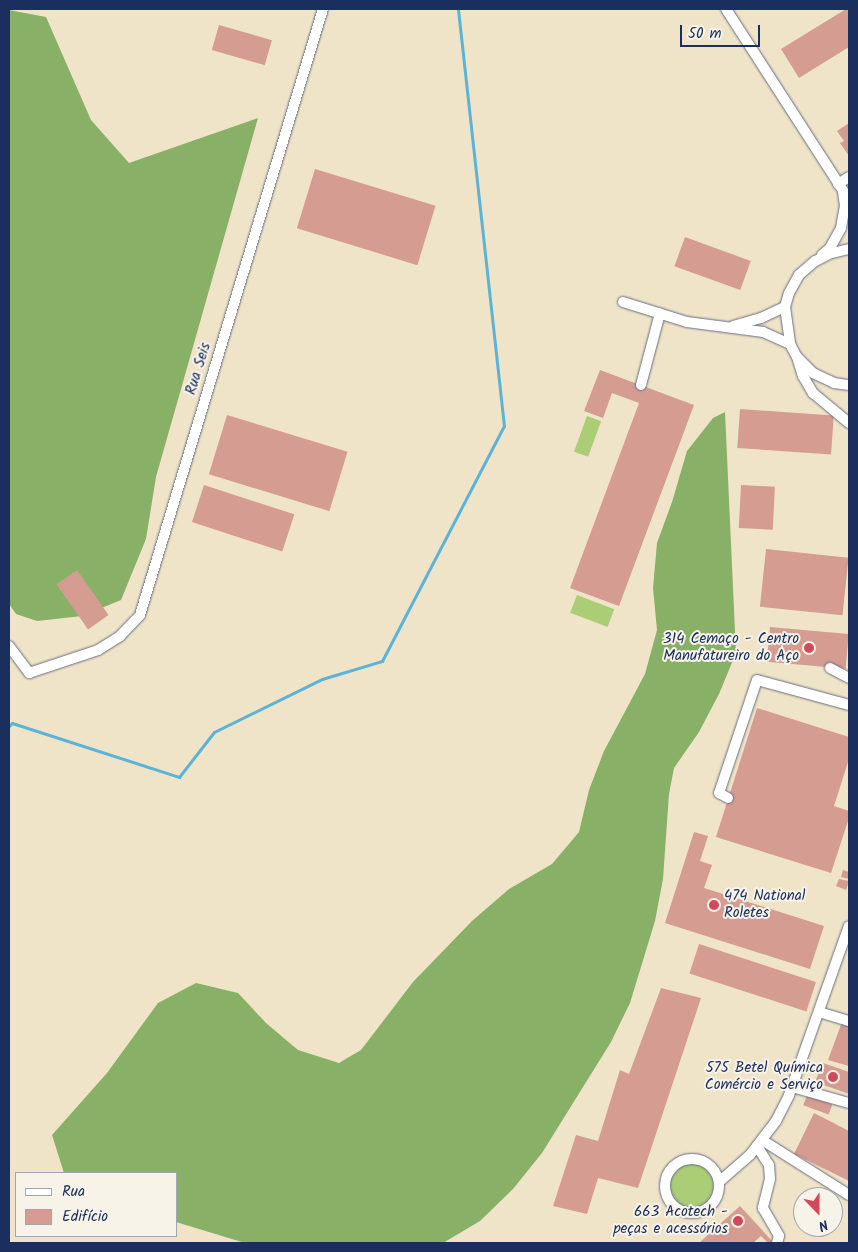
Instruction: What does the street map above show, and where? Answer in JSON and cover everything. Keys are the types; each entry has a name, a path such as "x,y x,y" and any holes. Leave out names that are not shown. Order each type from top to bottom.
{"street":[{"name":"Rua Seis","path":"9,646 29,673 98,650 120,636 140,616 323,9"},
{"path":"726,9 849,200"},
{"path":"840,187 849,177"},
{"path":"840,187 845,206 841,228 830,248 799,275 789,293 785,307 790,344 797,357 803,376 813,393 849,423"},
{"path":"815,261 831,253 849,249"},
{"path":"623,302 687,322 763,332 790,344"},
{"path":"727,328 760,318 785,307"},
{"path":"641,385 660,313"},
{"path":"797,357 813,373 834,383 849,385"},
{"path":"830,668 849,678"},
{"path":"728,798 719,792 757,680 849,705"},
{"path":"719,1182 710,1166 693,1159 676,1165 666,1179 666,1196 678,1209 694,1213 710,1206 716,1200 719,1182 734,1171 776,1121 792,1087 849,926"},
{"path":"819,1012 849,1021"},
{"path":"792,1087 849,1103"},
{"path":"759,1143 849,1195"},
{"path":"759,1143 769,1165 770,1179 762,1208 779,1236 777,1243"}],"green space":[{"path":"9,10 46,17 91,120 129,163 258,118 156,477 146,539 121,600 82,616 37,621 16,614 9,604"},
{"path":"725,412 736,653 719,694 699,732 674,768 669,794 663,879 655,921 630,1003 611,1042 542,1153 513,1189 480,1221 443,1243 245,1243 178,1223 178,1172 64,1172 52,1135 107,1073 158,1003 196,983 238,993 266,1023 298,1050 339,1063 361,1050 413,982 472,921 509,889 552,864 579,832 589,790 604,751 645,674 657,630 653,588 657,543 672,502 687,451 713,418"},
{"path":"587,416 601,421 588,457 574,452"},
{"path":"577,595 614,609 608,627 570,613"},
{"path":"692,1164 704,1168 710,1174 714,1186 710,1198 704,1204 692,1208 680,1204 674,1198 670,1186 674,1174 680,1168"}],"building":[{"path":"846,9 849,9 849,47 799,78 781,49"},
{"path":"219,25 272,40 265,65 212,50"},
{"path":"849,123 849,156 840,143 844,141 837,131"},
{"path":"315,169 435,206 417,265 297,228"},
{"path":"685,237 751,261 740,290 674,266"},
{"path":"600,370 694,405 619,606 570,588 639,403 612,393 603,418 584,411"},
{"path":"740,409 834,416 831,454 737,448"},
{"path":"227,415 347,452 329,511 209,474"},
{"path":"204,485 294,514 282,551 192,522"},
{"path":"741,485 775,487 773,530 739,528"},
{"path":"766,549 849,558 842,615 760,607"},
{"path":"77,570 109,615 88,629 57,584"},
{"name":"314 Cemaço - Centro Manufatureiro do Aço","path":"770,627 849,634 846,669 767,662"},
{"path":"757,708 849,737 849,759 834,806 849,811 849,818 831,873 716,837"},
{"name":"474 National Roletes","path":"694,832 708,836 700,861 712,865 704,888 824,926 810,969 665,923"},
{"path":"843,870 849,872 849,879 841,877"},
{"path":"839,879 849,881 846,890 836,886"},
{"path":"699,944 816,982 806,1011 689,973"},
{"path":"661,988 701,998 638,1188 598,1178 587,1214 553,1206 576,1135 598,1141 620,1070 629,1074"},
{"path":"842,1022 849,1025 849,1066 828,1060"},
{"name":"575 Betel Química Comércio e Serviço","path":"823,1063 849,1072 849,1094 815,1082"},
{"path":"807,1095 832,1104 829,1115 803,1105"},
{"path":"814,1113 849,1131 849,1181 794,1154"},
{"name":"663 Acotech - peças e acessórios","path":"740,1206 774,1243 768,1243 761,1236 753,1243 699,1243"}],"waterway":[{"path":"9,726 12,723 179,777 214,732 322,679 382,661 504,426 458,9"}],"place":[{"name":"314 Cemaço - Centro Manufatureiro do Aço","path":"809,648"},
{"name":"474 National Roletes","path":"714,905"},
{"name":"575 Betel Química Comércio e Serviço","path":"833,1077"},
{"name":"663 Acotech - peças e acessórios","path":"738,1221"}]}
